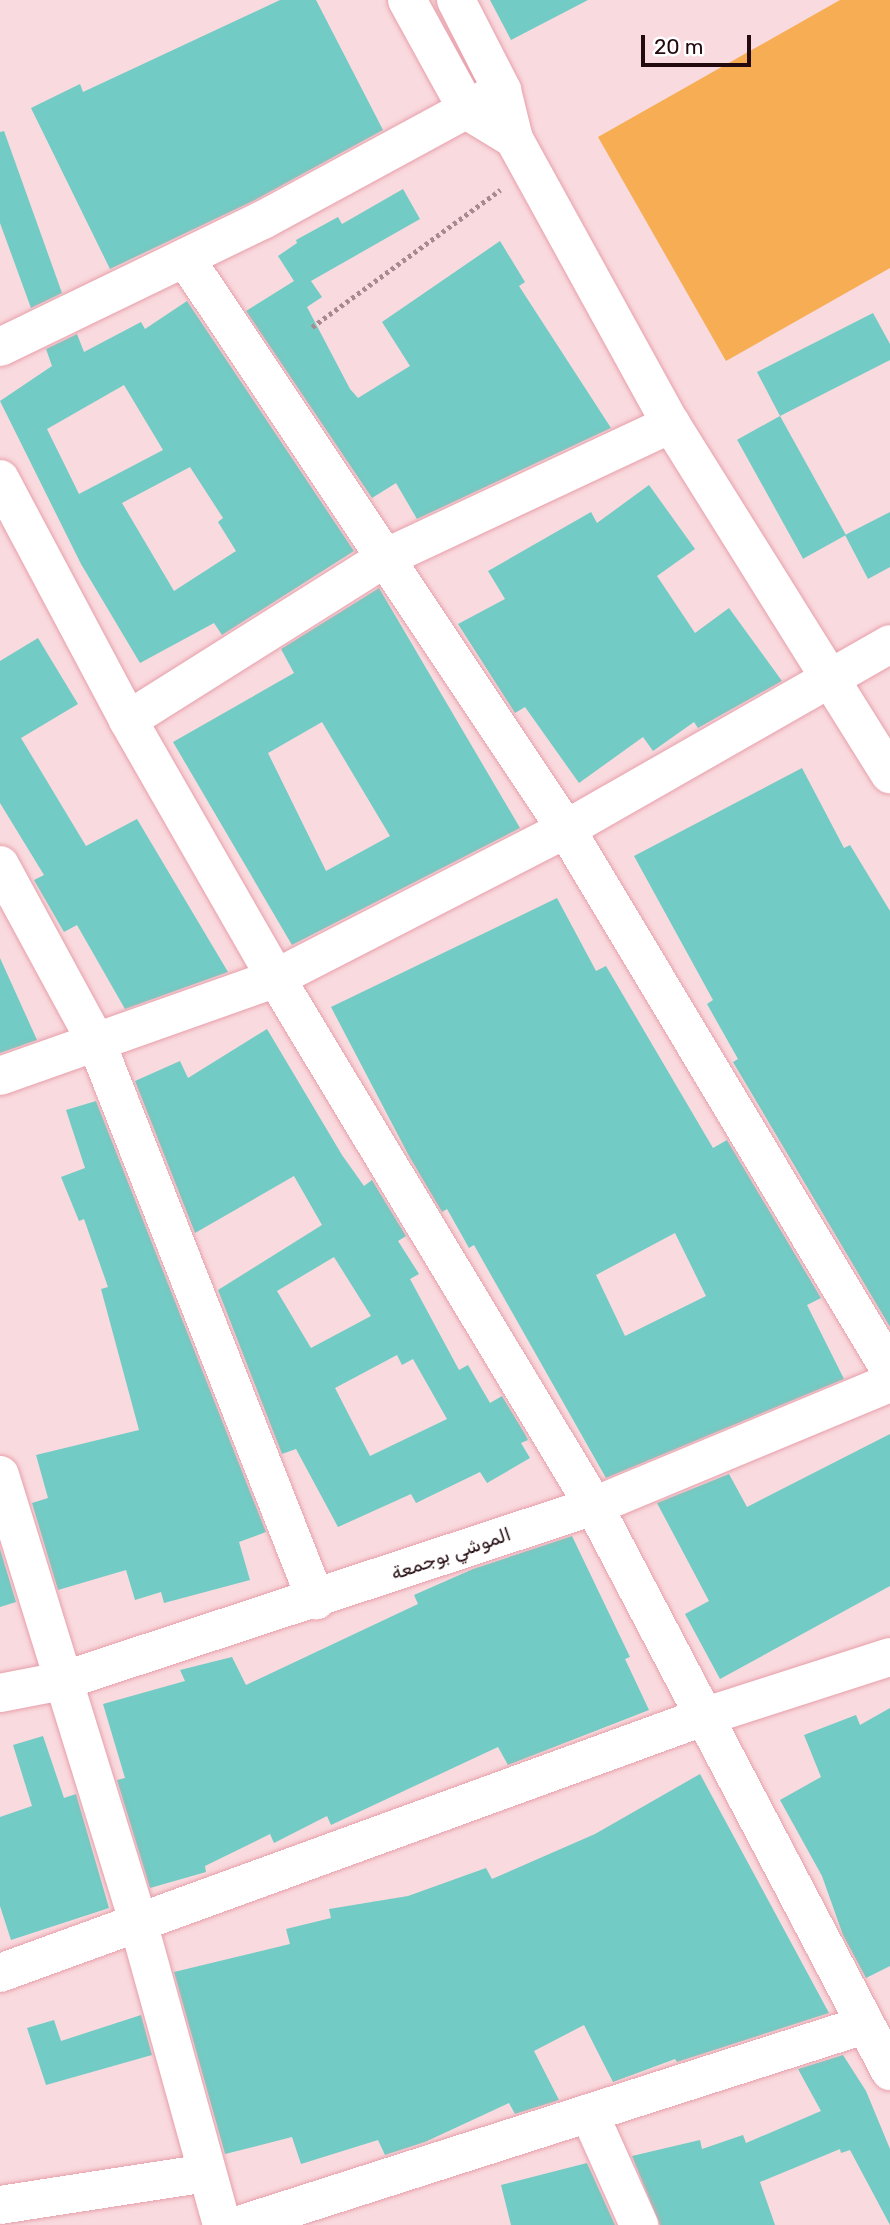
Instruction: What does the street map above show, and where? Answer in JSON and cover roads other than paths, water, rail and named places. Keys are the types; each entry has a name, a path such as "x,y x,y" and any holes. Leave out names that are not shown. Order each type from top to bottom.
{"street":[{"path":"407,0 468,111 523,152"},
{"path":"456,0 502,90 523,152 671,424 890,774"},
{"path":"0,347 185,258 468,111 502,90"},
{"path":"185,258 566,829 890,1370"},
{"path":"128,720 385,558 671,424"},
{"path":"0,479 128,720 276,978 594,1506 890,2071"},
{"path":"0,1076 97,1044 276,978 566,829 890,644"},
{"path":"0,865 97,1044 316,1600"},
{"name":"الموشي بوجمعة","path":"0,1693 62,1681 316,1600 594,1506 890,1383"},
{"path":"0,1475 138,1922 222,2225"},
{"path":"0,1973 703,1717 890,1657"},
{"path":"239,2225 864,2025"},
{"path":"589,2113 639,2225"},
{"path":"0,2205 207,2173"}]}
